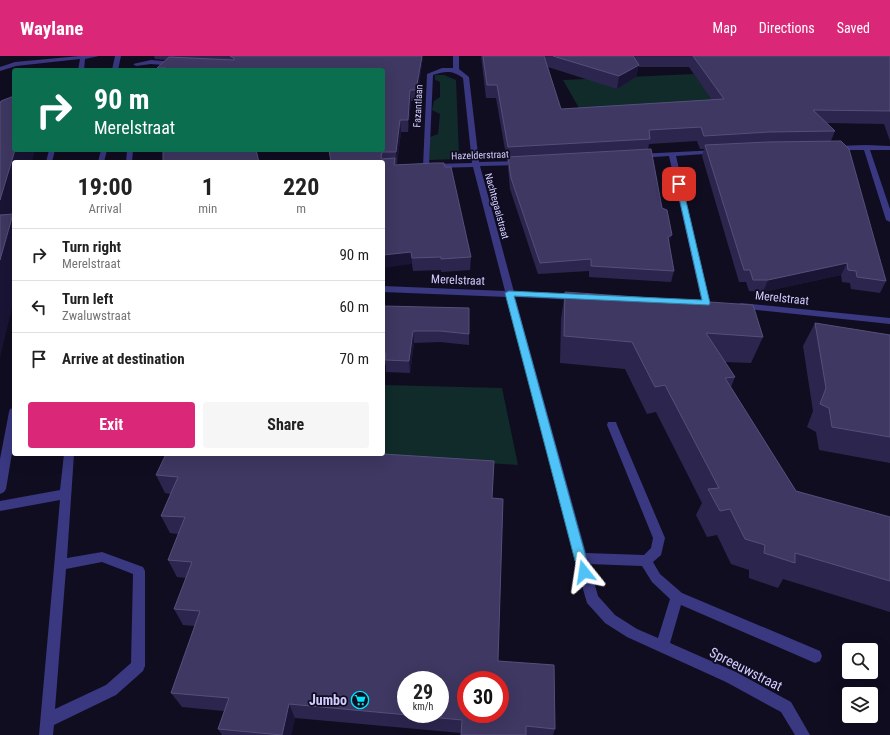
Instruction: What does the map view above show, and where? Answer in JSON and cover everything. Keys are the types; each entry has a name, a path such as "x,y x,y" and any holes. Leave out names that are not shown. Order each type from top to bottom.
{"street":[{"path":"0,69 15,64 46,58 96,56"},
{"path":"115,68 118,56"},
{"path":"135,56 136,67 151,62 180,65"},
{"path":"456,56 456,70"},
{"path":"81,68 83,57"},
{"name":"Fazantlaan","path":"422,167 430,74 442,70 456,70"},
{"name":"Nachtegaalstraat","path":"456,70 466,77 476,166 509,293"},
{"path":"827,148 890,148"},
{"path":"866,148 890,220"},
{"path":"633,157 726,151"},
{"path":"672,154 706,303"},
{"name":"Hazelderstraat","path":"422,167 531,163"},
{"name":"Merelstraat","path":"385,289 588,297"},
{"name":"Spreeuwstraat","path":"509,293 592,599 610,619 632,633 731,677 786,707 803,735"},
{"name":"Merelstraat","path":"729,305 890,322"},
{"path":"0,490 12,423"},
{"path":"580,558 646,561 657,551 659,538 612,425"},
{"path":"46,735 69,456"},
{"path":"0,506 65,494"},
{"path":"46,721 111,690 138,666 140,571 102,557 60,565"},
{"path":"646,561 656,578 677,597 815,656"},
{"path":"662,646 677,597"}],"green space":[{"path":"694,74 724,114 587,122 563,80"},
{"path":"435,75 444,75 456,80 459,155 456,159 429,160 430,137 438,134 440,114 432,110 434,101 440,97 440,82 435,80"},
{"path":"385,385 502,388 518,465 378,456 385,456"}],"building":[{"path":"230,56 422,56 416,90 410,90 408,120 400,120 396,152 385,152 385,68 157,68 169,57 234,60 234,58"},
{"path":"483,56 544,56 561,109 724,99 693,56 890,56 890,111 813,110 835,131 769,132 704,136 701,127 649,130 650,139 508,147 497,85 487,85"},
{"path":"553,56 633,56 639,65 619,76"},
{"path":"12,97 12,152 14,152 0,200 0,104 1,101"},
{"path":"841,141 849,149 886,281 857,277 856,271 848,270 847,263 768,280 753,280 750,270 744,270 705,145"},
{"path":"651,149 662,208 667,210 672,235 668,237 674,271 591,266 591,259 540,263 511,178 508,157"},
{"path":"163,152 256,152 258,160 163,160"},
{"path":"329,152 382,152 382,159 395,158 394,165 444,163 445,167 451,167 471,257 441,259 441,257 412,258 411,252 385,255 385,160 331,160"},
{"path":"12,214 0,260 0,215"},
{"path":"565,292 753,305 763,337 706,333 735,377 725,378 796,491 890,517 890,581 795,553 795,563 764,553 765,545 745,539 730,509 720,511 708,489 719,488 665,385 655,387 632,342 564,336"},
{"path":"385,306 469,308 469,334 440,331 413,331 409,361 385,360"},
{"path":"815,323 890,335 890,437 832,427 829,408 820,404 826,388"},
{"path":"385,454 494,461 492,498 503,499 498,661 554,665 555,729 526,726 526,735 461,735 462,723 509,723 509,671 457,671 457,720 449,719 449,671 397,671 397,714 289,704 282,735 218,729 229,698 171,693 200,611 174,609 192,562 168,560 185,517 161,516 178,477 156,475 165,456 385,456"}],"place":[{"name":"Jumbo","path":"360,700"}],"route":[{"path":"584,572 509,293 706,303 679,184"}]}
